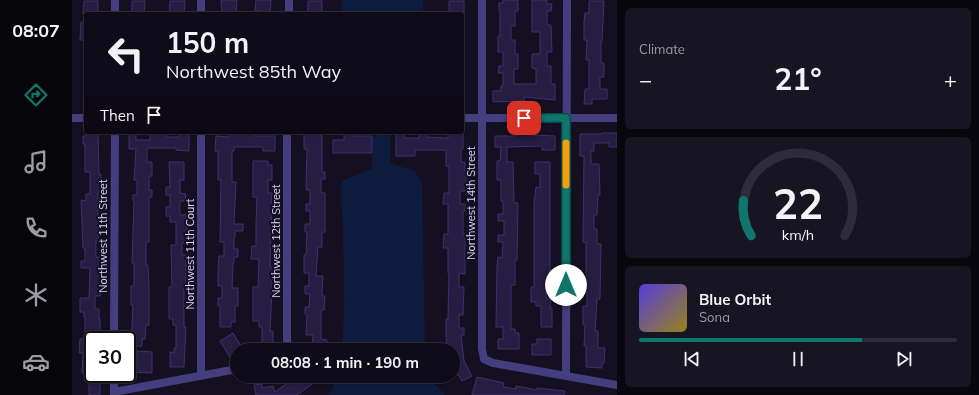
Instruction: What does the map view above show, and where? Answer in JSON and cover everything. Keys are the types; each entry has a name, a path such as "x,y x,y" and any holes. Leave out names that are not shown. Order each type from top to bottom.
{"street":[{"path":"114,0 114,12"},
{"path":"201,0 201,12"},
{"path":"289,0 289,12"},
{"name":"Northwest 14th Street","path":"482,0 482,348 484,359 493,363 566,376"},
{"path":"567,0 566,376 617,385"},
{"path":"72,118 84,118"},
{"path":"464,118 617,118"},
{"name":"Northwest 11th Street","path":"114,331 115,134"},
{"name":"Northwest 11th Court","path":"201,134 201,375"},
{"name":"Northwest 12th Street","path":"287,134 287,343"},
{"path":"114,393 230,370"}],"water":[{"path":"342,0 423,0 423,12 341,12"},
{"path":"373,134 390,134 390,163 415,171 422,184 425,343 342,343 344,319 343,224 341,197 342,181 372,169"},
{"path":"334,383 434,383 445,395 328,395"}],"building":[{"path":"221,0 237,0 236,12 222,12"},
{"path":"256,0 271,0 270,12 255,11"},
{"path":"503,0 518,0 518,11 515,11 515,26 511,26 511,40 515,40 515,54 518,54 518,69 514,69 514,84 536,84 536,69 532,68 532,54 540,54 540,32 532,32 532,0 547,0 547,4 552,4 551,11 547,11 547,25 551,25 552,52 547,52 547,66 551,66 551,84 555,84 555,100 524,97 524,101 493,102 493,91 501,91 501,86 503,86 503,73 498,73 499,66 503,66 503,52 498,52 498,36 500,36 499,3 503,3"},
{"path":"84,1 98,1 98,12 84,12 83,14"},
{"path":"132,1 145,1 144,12 132,12"},
{"path":"170,1 185,1 184,12 169,12"},
{"path":"308,1 322,1 322,12 308,12"},
{"path":"449,1 464,1 464,12 449,12"},
{"path":"589,1 604,1 601,63 604,63 604,77 600,77 600,89 607,89 607,99 592,99 592,104 584,104 585,89 589,89 589,60 586,60 587,40 584,40 584,22 585,13 589,13"},
{"path":"81,22 84,23 84,40 80,40"},
{"path":"515,133 534,133 534,135 555,136 555,150 542,150 542,146 507,147 507,162 513,162 514,203 518,203 515,285 511,285 511,329 515,329 515,333 519,333 519,349 498,349 498,339 503,339 503,327 496,327 497,267 498,257 502,258 503,242 498,242 498,235 504,235 504,221 498,221 498,214 503,214 503,201 501,201 501,180 497,180 497,161 500,161 501,147 495,147 495,136 515,136"},
{"path":"617,133 617,147 609,147 609,143 594,143 594,151 591,151 591,164 599,164 600,195 598,195 597,215 594,215 594,229 597,229 597,244 601,244 600,299 597,299 595,331 598,331 598,348 605,348 604,363 602,363 602,368 586,367 586,346 584,346 585,325 583,325 583,306 587,306 587,292 584,292 584,286 586,286 586,242 583,242 584,156 580,156 580,134"},
{"path":"86,134 98,134 101,192 98,192 98,241 96,241 96,257 101,257 100,296 95,296 95,309 99,309 100,331 85,331 84,312 80,312 80,298 89,298 90,268 81,268 81,261 85,261 85,248 83,248 81,200 86,201 86,194 90,194 90,172 85,172 85,144 83,144 83,136 86,136"},
{"path":"129,134 136,134 136,140 150,140 150,134 166,134 166,137 179,137 179,134 189,134 189,151 176,150 176,148 147,148 147,162 152,162 152,176 149,176 149,190 152,190 152,197 149,197 149,242 146,242 146,265 148,265 149,286 149,325 146,325 145,339 142,339 142,346 136,346 136,331 132,331 133,305 131,305 131,286 134,286 134,263 132,263 133,195 137,195 137,180 134,180 136,149 129,149"},
{"path":"229,134 275,136 275,151 263,151 263,147 234,147 234,151 232,151 232,182 236,182 234,224 243,224 243,231 235,231 234,237 234,249 238,249 238,257 234,257 232,288 238,288 238,306 235,306 235,322 231,322 231,327 220,327 220,306 218,306 218,298 222,298 222,286 218,286 218,270 219,256 224,256 224,242 220,242 221,180 218,180 218,151 215,151 216,136 229,137"},
{"path":"304,134 322,135 322,172 325,172 325,179 321,179 321,193 325,193 325,232 322,232 322,247 318,247 316,276 323,276 322,296 325,296 324,310 321,310 321,339 327,340 327,343 312,343 313,335 306,335 307,315 305,314 305,307 309,307 310,294 305,294 305,286 309,286 309,273 304,273 304,255 306,255 307,232 305,232 305,224 310,224 310,211 306,211 306,204 310,204 310,190 306,190 307,149 304,149"},
{"path":"344,134 352,134 352,136 372,136 372,153 333,153 333,140 344,140"},
{"path":"396,134 404,134 404,138 419,138 419,134 427,134 427,137 448,138 448,134 463,134 461,162 465,162 466,191 460,191 460,204 465,204 465,211 463,211 463,234 465,234 465,274 459,273 459,287 464,287 463,315 459,315 459,328 464,328 464,335 461,335 464,361 472,376 462,381 460,378 460,343 446,343 446,336 449,273 448,248 443,248 444,234 448,234 448,204 443,204 444,193 449,193 449,166 446,166 446,150 415,150 415,156 396,156"},
{"path":"253,161 268,161 268,165 272,165 272,180 268,180 268,193 272,193 270,267 273,267 270,331 273,331 273,343 262,343 262,327 259,327 259,321 253,321 253,287 258,287 259,259 251,259 252,246 256,246 257,197 253,197"},
{"path":"169,162 184,162 184,180 180,180 180,193 186,194 185,201 180,201 180,215 186,215 185,224 187,224 187,243 182,243 182,255 186,255 186,284 184,284 184,327 186,327 184,367 170,367 170,352 174,353 174,348 176,348 176,325 173,325 173,319 169,319 169,287 172,287 171,245 176,245 176,222 170,222 170,216 166,216 166,207 170,207 170,195 166,195 166,187 170,187"},
{"path":"535,162 550,162 550,285 546,285 546,299 551,299 550,308 552,308 552,327 541,327 541,306 536,306 536,302 531,302 531,287 534,287 534,203 536,187 540,188 540,174 535,174"},
{"path":"233,333 239,343 230,343 230,357 220,341"},
{"path":"80,339 84,339 84,373 82,373 83,353 79,353"},
{"path":"537,339 551,339 551,355 532,355 532,344 537,344"},
{"path":"137,351 152,352 152,373 136,372"},
{"path":"477,377 504,383 503,387 516,389 516,386 537,390 537,388 565,391 564,395 472,395"},
{"path":"89,383 100,383 100,395 89,395"},
{"path":"287,383 312,383 297,395 256,395 254,385 262,384 262,388 273,386 275,392"}],"slow traffic":[{"path":"566,143 566,185"}],"route":[{"path":"524,118 566,118 566,285"}]}
